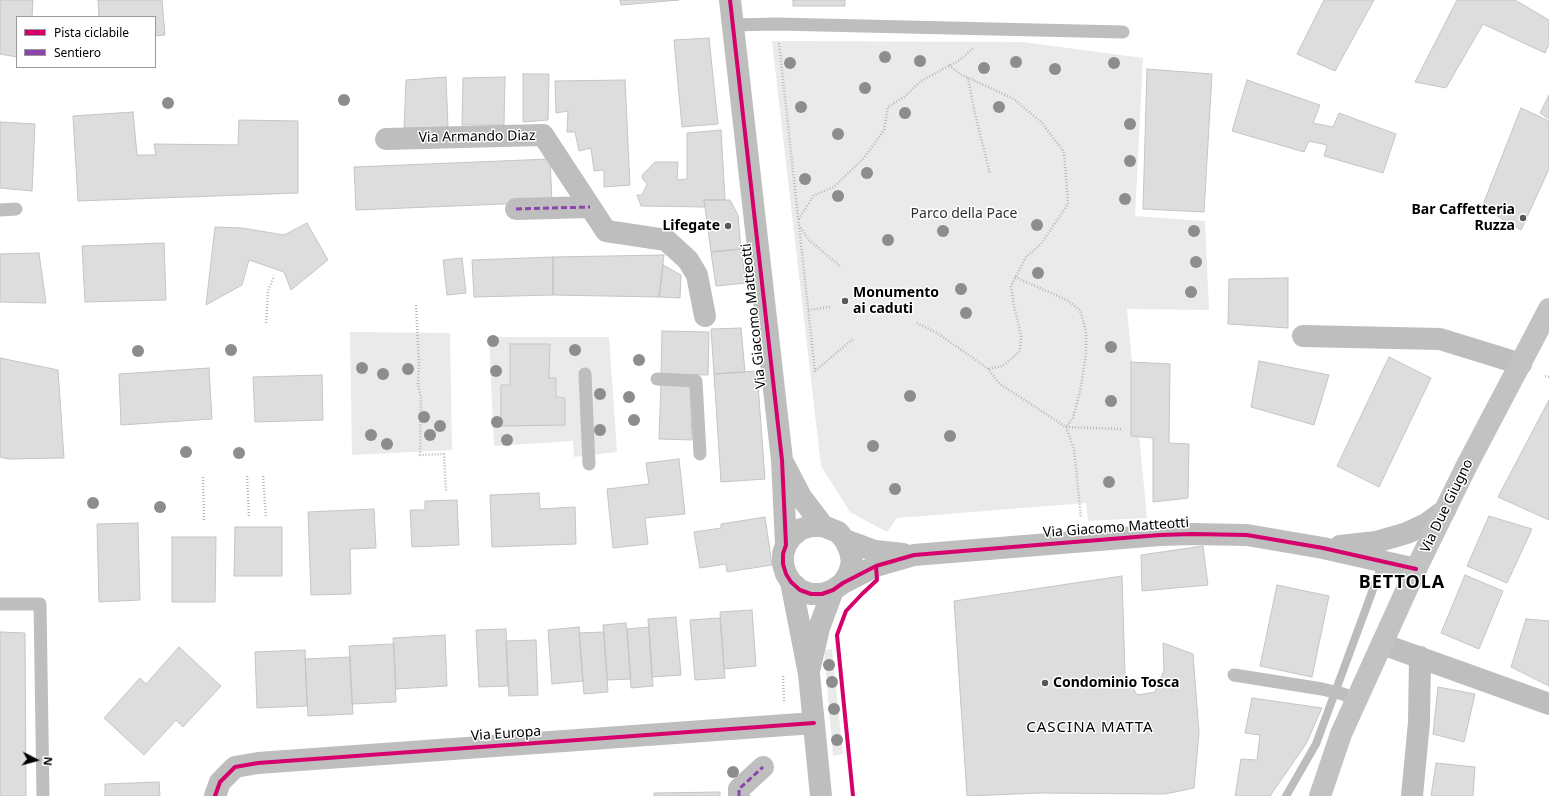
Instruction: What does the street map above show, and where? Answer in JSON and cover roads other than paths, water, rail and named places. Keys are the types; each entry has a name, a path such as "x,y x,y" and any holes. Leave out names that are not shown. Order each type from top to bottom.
{"main road":[{"name":"Via Due Giugno","path":"1320,796 1341,734 1349,697 1382,644 1416,569 1466,467 1549,309"}],"street":[{"name":"Via Giacomo Matteotti","path":"730,0 782,460 786,545 783,554 783,564 786,574 791,582 800,590 811,594 822,594 876,566 914,556 1160,535 1218,533 1247,535 1323,548 1416,569"},
{"name":"Via Armando Diaz","path":"386,139 543,135 606,231 666,240 688,260 698,275 705,316"},
{"path":"516,209 590,207"},
{"path":"1303,336 1440,339 1521,364"},
{"name":"Via Giacomo Matteotti","path":"782,460 801,497 823,526 838,532 845,540 875,551 914,556"},
{"name":"Via Giacomo Matteotti","path":"1323,548 1376,542 1407,533 1426,524 1445,510"},
{"path":"786,545 792,536 801,529 812,526 823,526"},
{"path":"809,674 820,628 838,587 849,573 852,562 850,551 845,540"},
{"path":"791,582 809,674 821,796"},
{"path":"1382,644 1549,704"},
{"path":"1412,796 1419,722 1420,657"},
{"name":"Via Europa","path":"216,796 220,782 235,767 258,763 814,722"},
{"path":"740,796 739,789 763,767"}],"lane":[{"path":"732,25 777,24 1123,32"},
{"path":"0,210 16,209"},
{"path":"585,374 589,464"},
{"path":"657,379 696,381 700,454"},
{"path":"0,604 40,604 43,796"},
{"path":"1234,675 1322,689 1349,697"}],"waterway":[{"path":"1286,796 1316,744 1379,573"}],"place":[{"name":"Bar Caffetteria Ruzza","path":"1523,218"},
{"name":"Lifegate","path":"728,226"},
{"name":"Monumento ai caduti","path":"845,301"},
{"name":"Condominio Tosca","path":"1045,683"}],"district":[{"name":"BETTOLA","path":"1402,583"},
{"name":"CASCINA MATTA","path":"1090,728"}],"park label":[{"name":"Parco della Pace","path":"964,214"}]}
